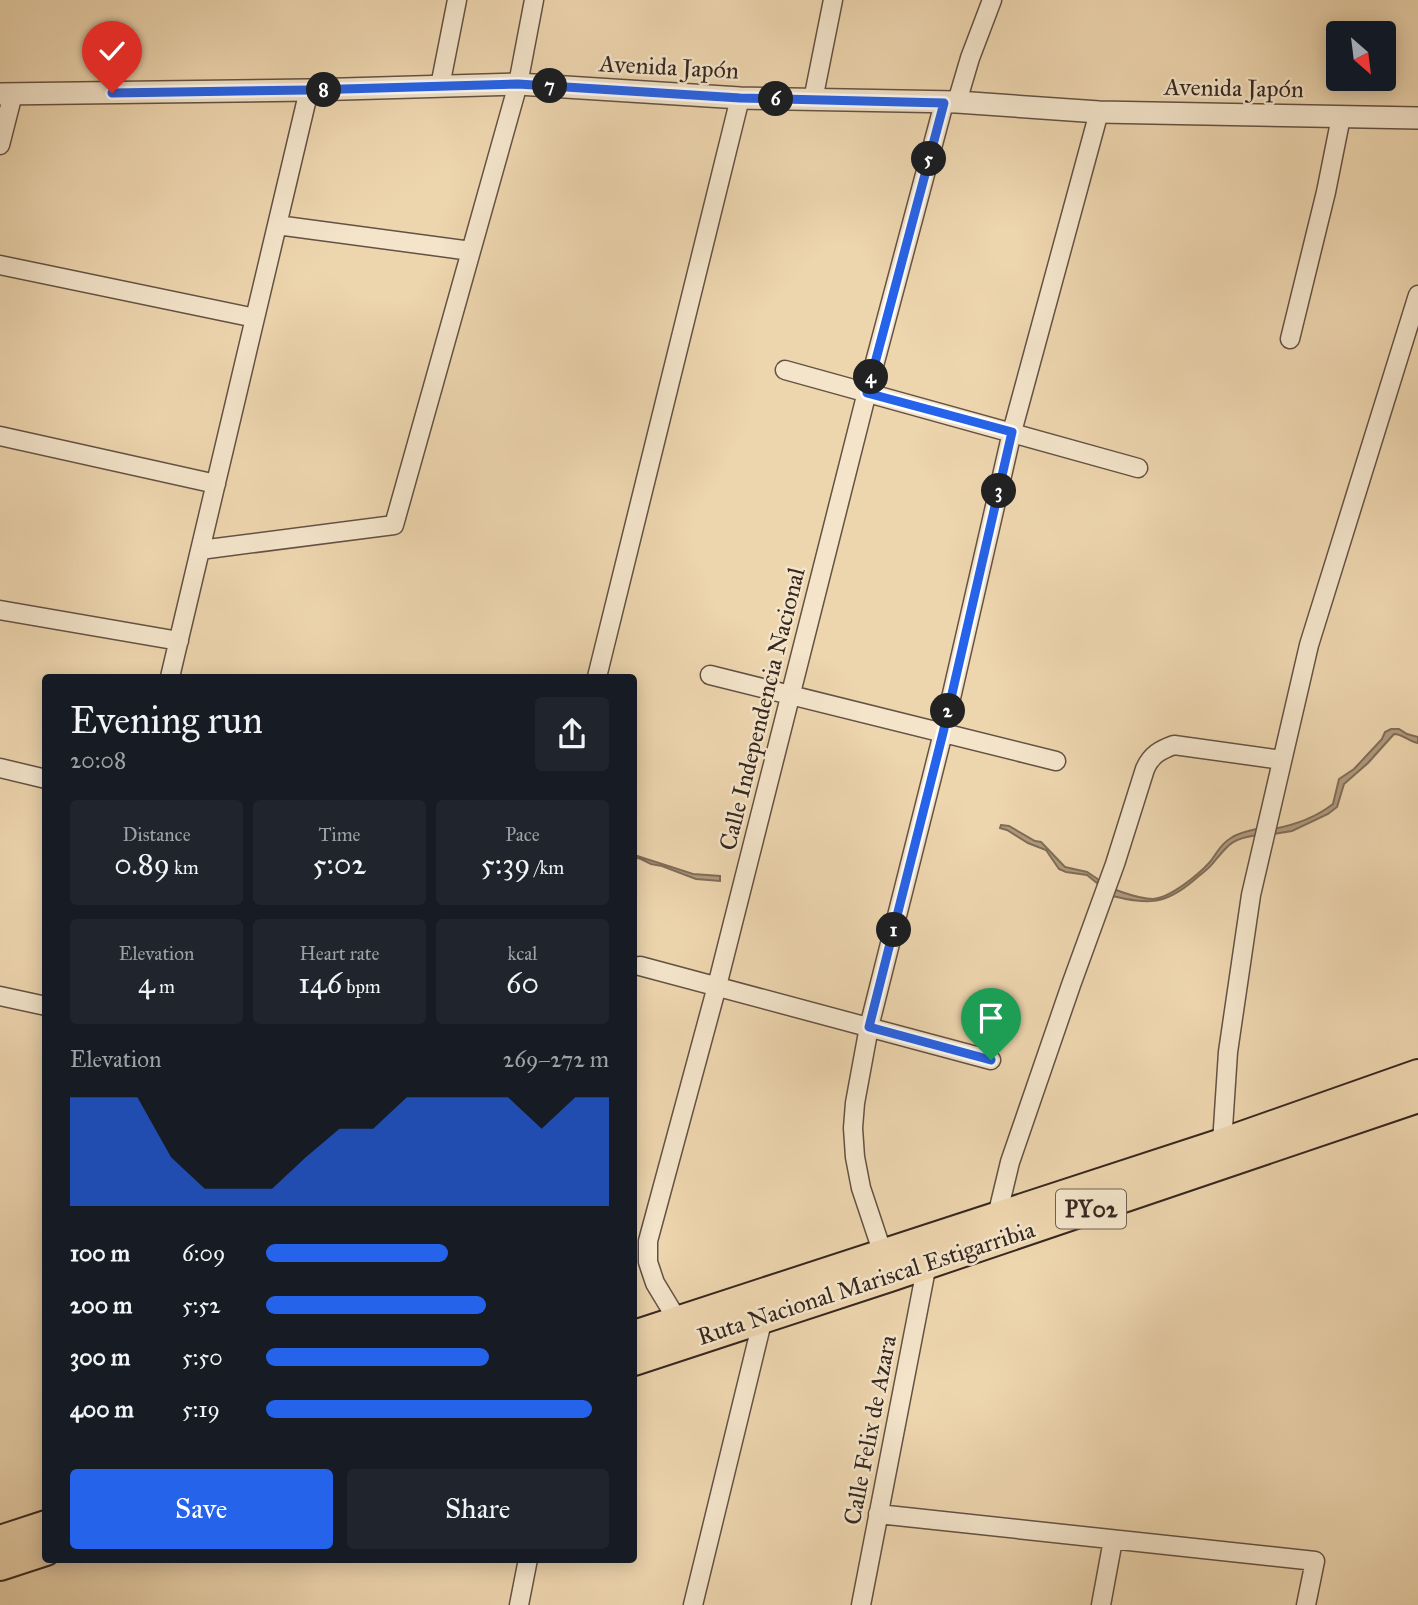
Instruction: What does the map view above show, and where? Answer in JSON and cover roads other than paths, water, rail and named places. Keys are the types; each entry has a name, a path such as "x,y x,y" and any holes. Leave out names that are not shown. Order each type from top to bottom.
{"highway":[{"name":"Ruta Nacional Mariscal Estigarribia","path":"637,1334 1222,1143 1418,1074"},
{"name":"Ruta Nacional Mariscal Estigarribia","path":"637,1360 890,1278 1418,1098"},
{"path":"0,1540 42,1526"},
{"path":"0,1566 42,1552"}],"street":[{"path":"440,86 457,0"},
{"path":"200,550 394,525 518,84 534,0"},
{"path":"813,100 833,0"},
{"name":"Calle Independencia Nacional","path":"678,1321 655,1283 648,1262 648,1241 717,986 867,393 951,103 992,0"},
{"name":"Avenida Japón","path":"6,94 518,84 740,98 951,103 1099,112 1418,118"},
{"path":"171,674 309,90"},
{"path":"0,145 6,94"},
{"path":"598,674 740,98"},
{"path":"883,1254 861,1188 854,1148 855,1103 869,1027 943,733 1012,432 1099,112"},
{"path":"1290,339 1326,192 1341,117"},
{"path":"277,225 471,251"},
{"path":"0,265 255,318"},
{"path":"1222,1143 1228,1052 1251,895 1309,645 1418,295"},
{"path":"785,370 1138,468"},
{"path":"0,436 216,484"},
{"path":"0,610 179,641"},
{"path":"710,675 1056,761"},
{"path":"998,1216 1010,1162 1150,759 1164,748 1174,745 1282,761"},
{"path":"0,768 42,778"},
{"path":"640,966 991,1060"},
{"path":"0,996 42,1005"},
{"name":"Calle Felix de Azara","path":"861,1605 927,1264"},
{"path":"693,1605 763,1318"},
{"path":"878,1514 1315,1561 1306,1605"},
{"path":"1101,1605 1113,1540"},
{"path":"519,1605 526,1563"}]}
